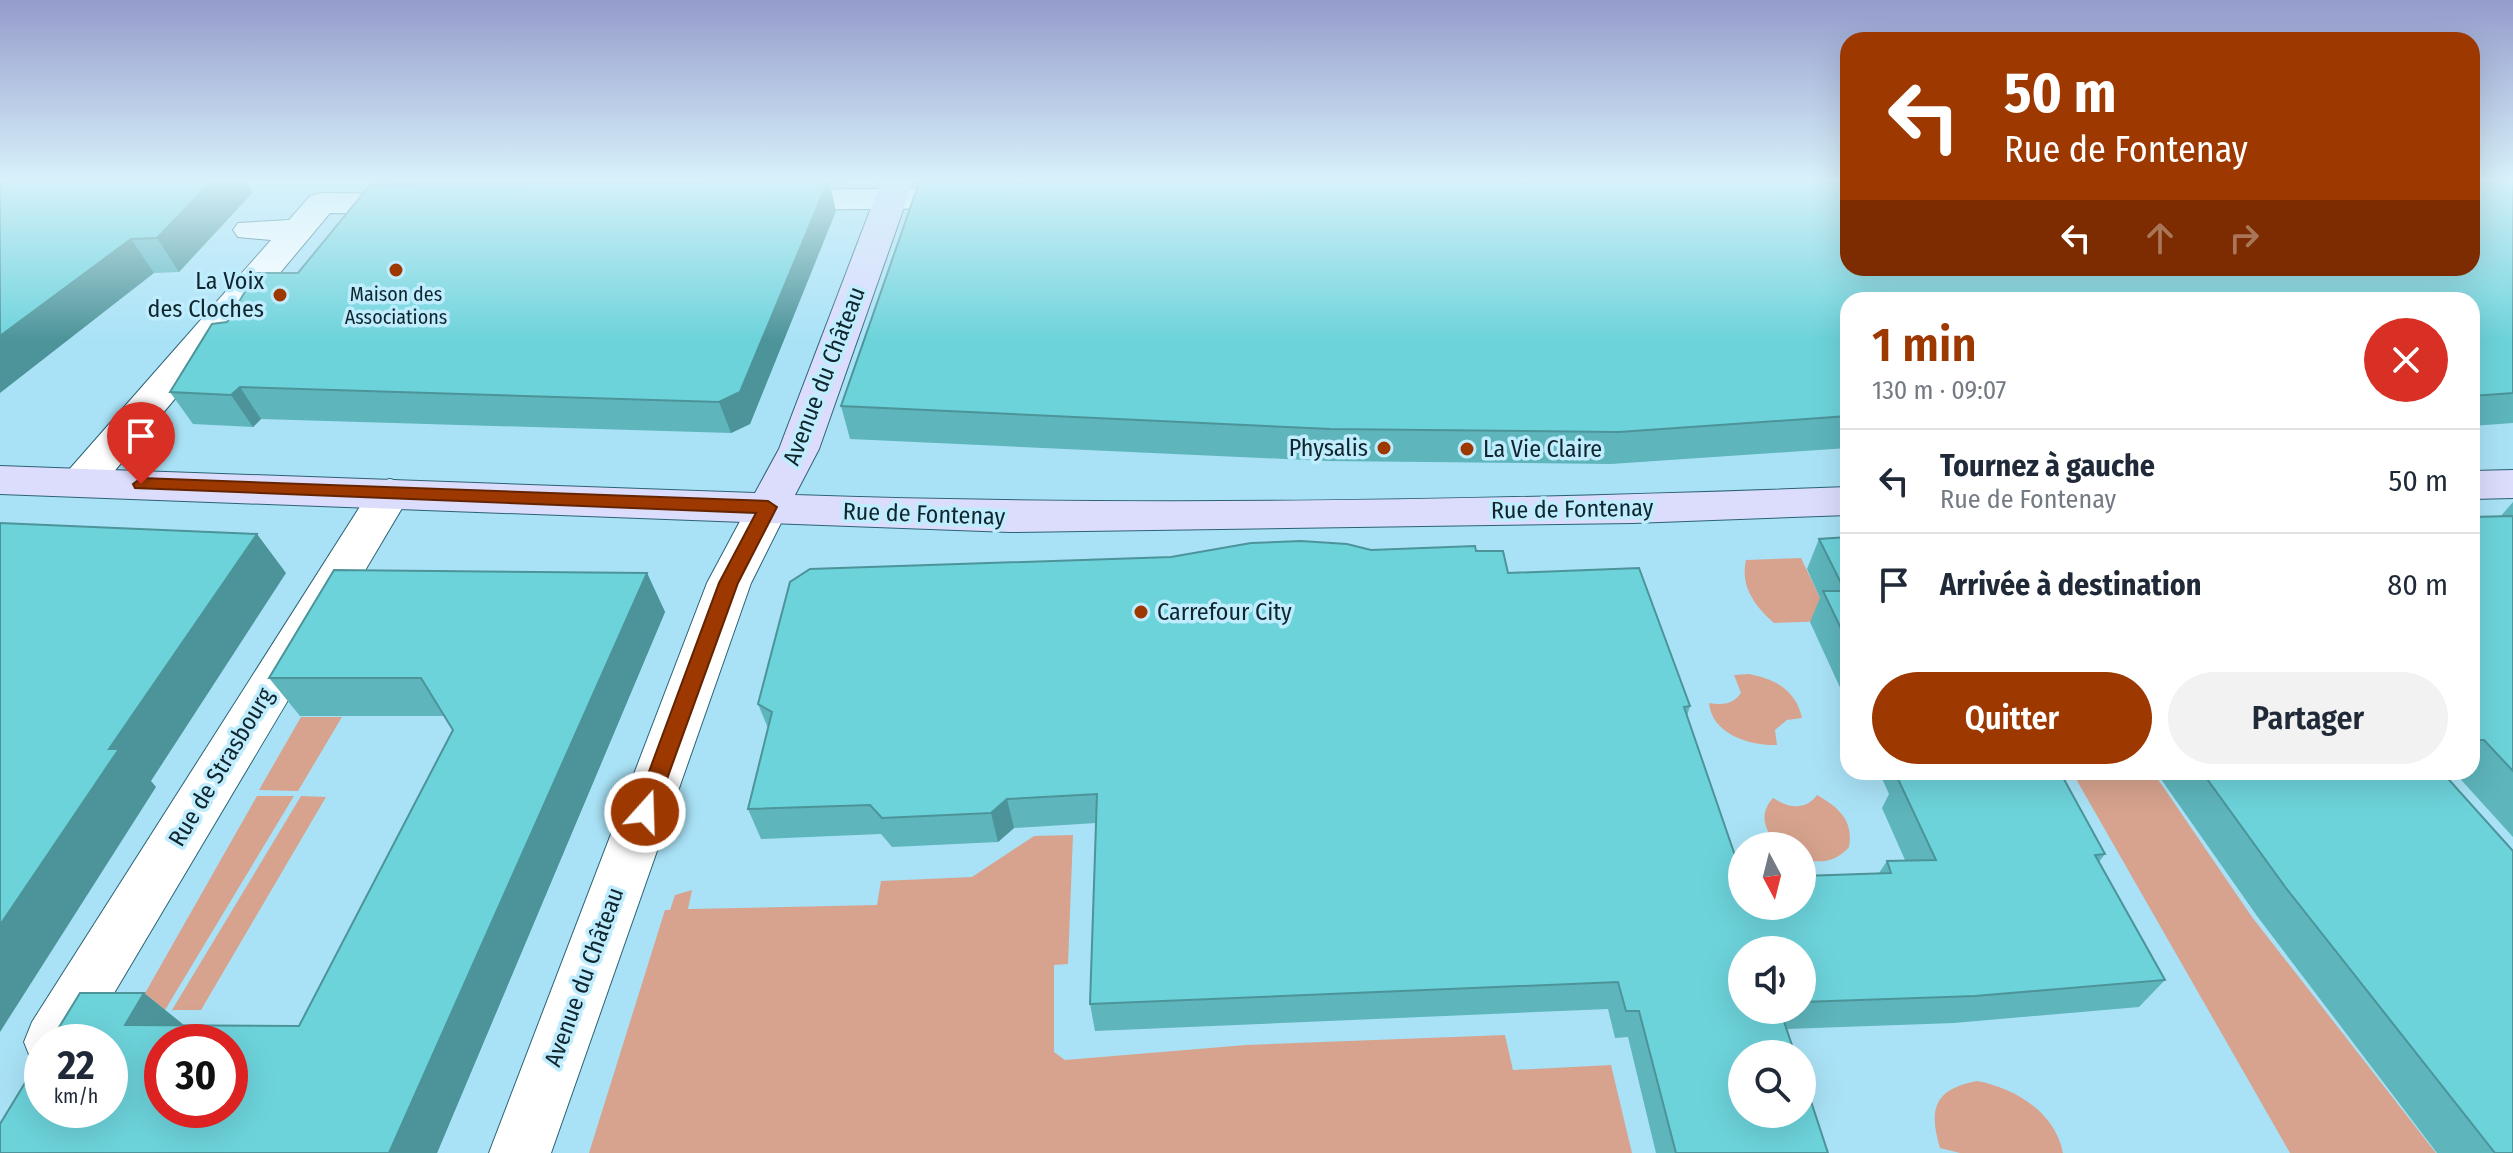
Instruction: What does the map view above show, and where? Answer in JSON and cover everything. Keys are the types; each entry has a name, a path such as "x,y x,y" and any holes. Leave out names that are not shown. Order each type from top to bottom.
{"main road":[{"name":"Avenue du Château","path":"768,507 799,449 879,233"},
{"name":"Rue de Fontenay","path":"0,480 1010,517 1633,509 1840,501"},
{"path":"2480,485 2513,484"}],"street":[{"path":"82,482 290,233"},
{"name":"Rue de Strasbourg","path":"64,1024 390,493"},
{"name":"Avenue du Château","path":"520,1153 729,583 768,507"}],"shaded area":[{"path":"1801,558 1831,621 1774,623 1761,610 1747,587 1746,560"},
{"path":"1749,674 1783,687 1799,708 1802,718 1787,720 1775,730 1777,745 1745,741 1734,736 1717,723 1712,714 1709,703 1727,703 1741,693 1734,675"},
{"path":"301,717 342,717 298,791 259,790"},
{"path":"2077,780 2158,780 2252,917 2436,1153 2290,1153"},
{"path":"1817,795 1832,804 1847,822 1849,847 1839,856 1816,861 1816,832 1769,832 1767,828 1766,810 1773,798 1796,806"},
{"path":"257,796 294,796 165,1010 136,1009"},
{"path":"301,796 326,797 201,1010 172,1010"},
{"path":"1073,835 1068,964 1054,965 1054,1052 1065,1060 1246,1045 1505,1035 1513,1070 1611,1065 1632,1153 589,1153 665,910 670,910 675,895 692,890 688,909 877,905 881,881 972,877 1034,836"},
{"path":"1977,1081 2005,1089 2031,1104 2052,1125 2063,1153 1960,1153 1940,1148 1935,1122 1938,1102 1952,1089"}],"building":[{"path":"0,233 162,233 157,238 131,239 0,336"},
{"path":"331,233 806,233 740,392 719,402 240,387 231,395 170,392 212,324 227,322 256,273 298,273"},
{"path":"902,233 1840,233 1840,276 2480,276 2480,233 2513,233 2513,393 2480,395 2480,292 1840,292 1840,417 1619,432 1330,429 841,406"},
{"path":"2513,516 2513,771 2484,740 2480,740 2480,517"},
{"path":"0,523 257,534 109,749 119,749 0,925"},
{"path":"1840,538 1840,581 1819,539"},
{"path":"1301,541 1347,544 1371,550 1475,546 1476,551 1503,551 1508,573 1639,568 1690,706 1684,707 1728,835 1728,920 1816,920 1816,876 1891,873 1887,861 1936,860 1898,780 2064,780 2105,854 2095,855 2165,980 1975,996 1816,1002 1816,936 1728,936 1728,1024 1785,1024 1790,1040 1728,1040 1728,1128 1816,1128 1816,1117 1828,1153 1676,1153 1639,1011 1626,1011 1618,982 1090,1004 1097,794 1007,799 991,813 882,818 870,805 748,809 772,712 758,704 790,582 810,569 1171,557 1251,543"},
{"path":"334,570 647,573 389,1153 0,1153 0,1124 24,1085 24,1128 128,1128 128,1025 144,1025 144,1128 248,1128 248,1026 299,1026 453,730 421,678 269,678"},
{"path":"1823,591 1840,591 1840,626"},
{"path":"2208,780 2449,780 2513,851 2513,1153 2495,1153 2286,888"},
{"path":"80,993 144,993 126,1024 61,1024"}],"place":[{"name":"Maison des Associations","path":"396,270"},
{"name":"La Voix des Cloches","path":"280,295"},
{"name":"Physalis","path":"1384,448"},
{"name":"La Vie Claire","path":"1467,449"},
{"name":"Carrefour City","path":"1141,612"}],"route":[{"path":"141,484 768,507 729,583 645,812"}]}
